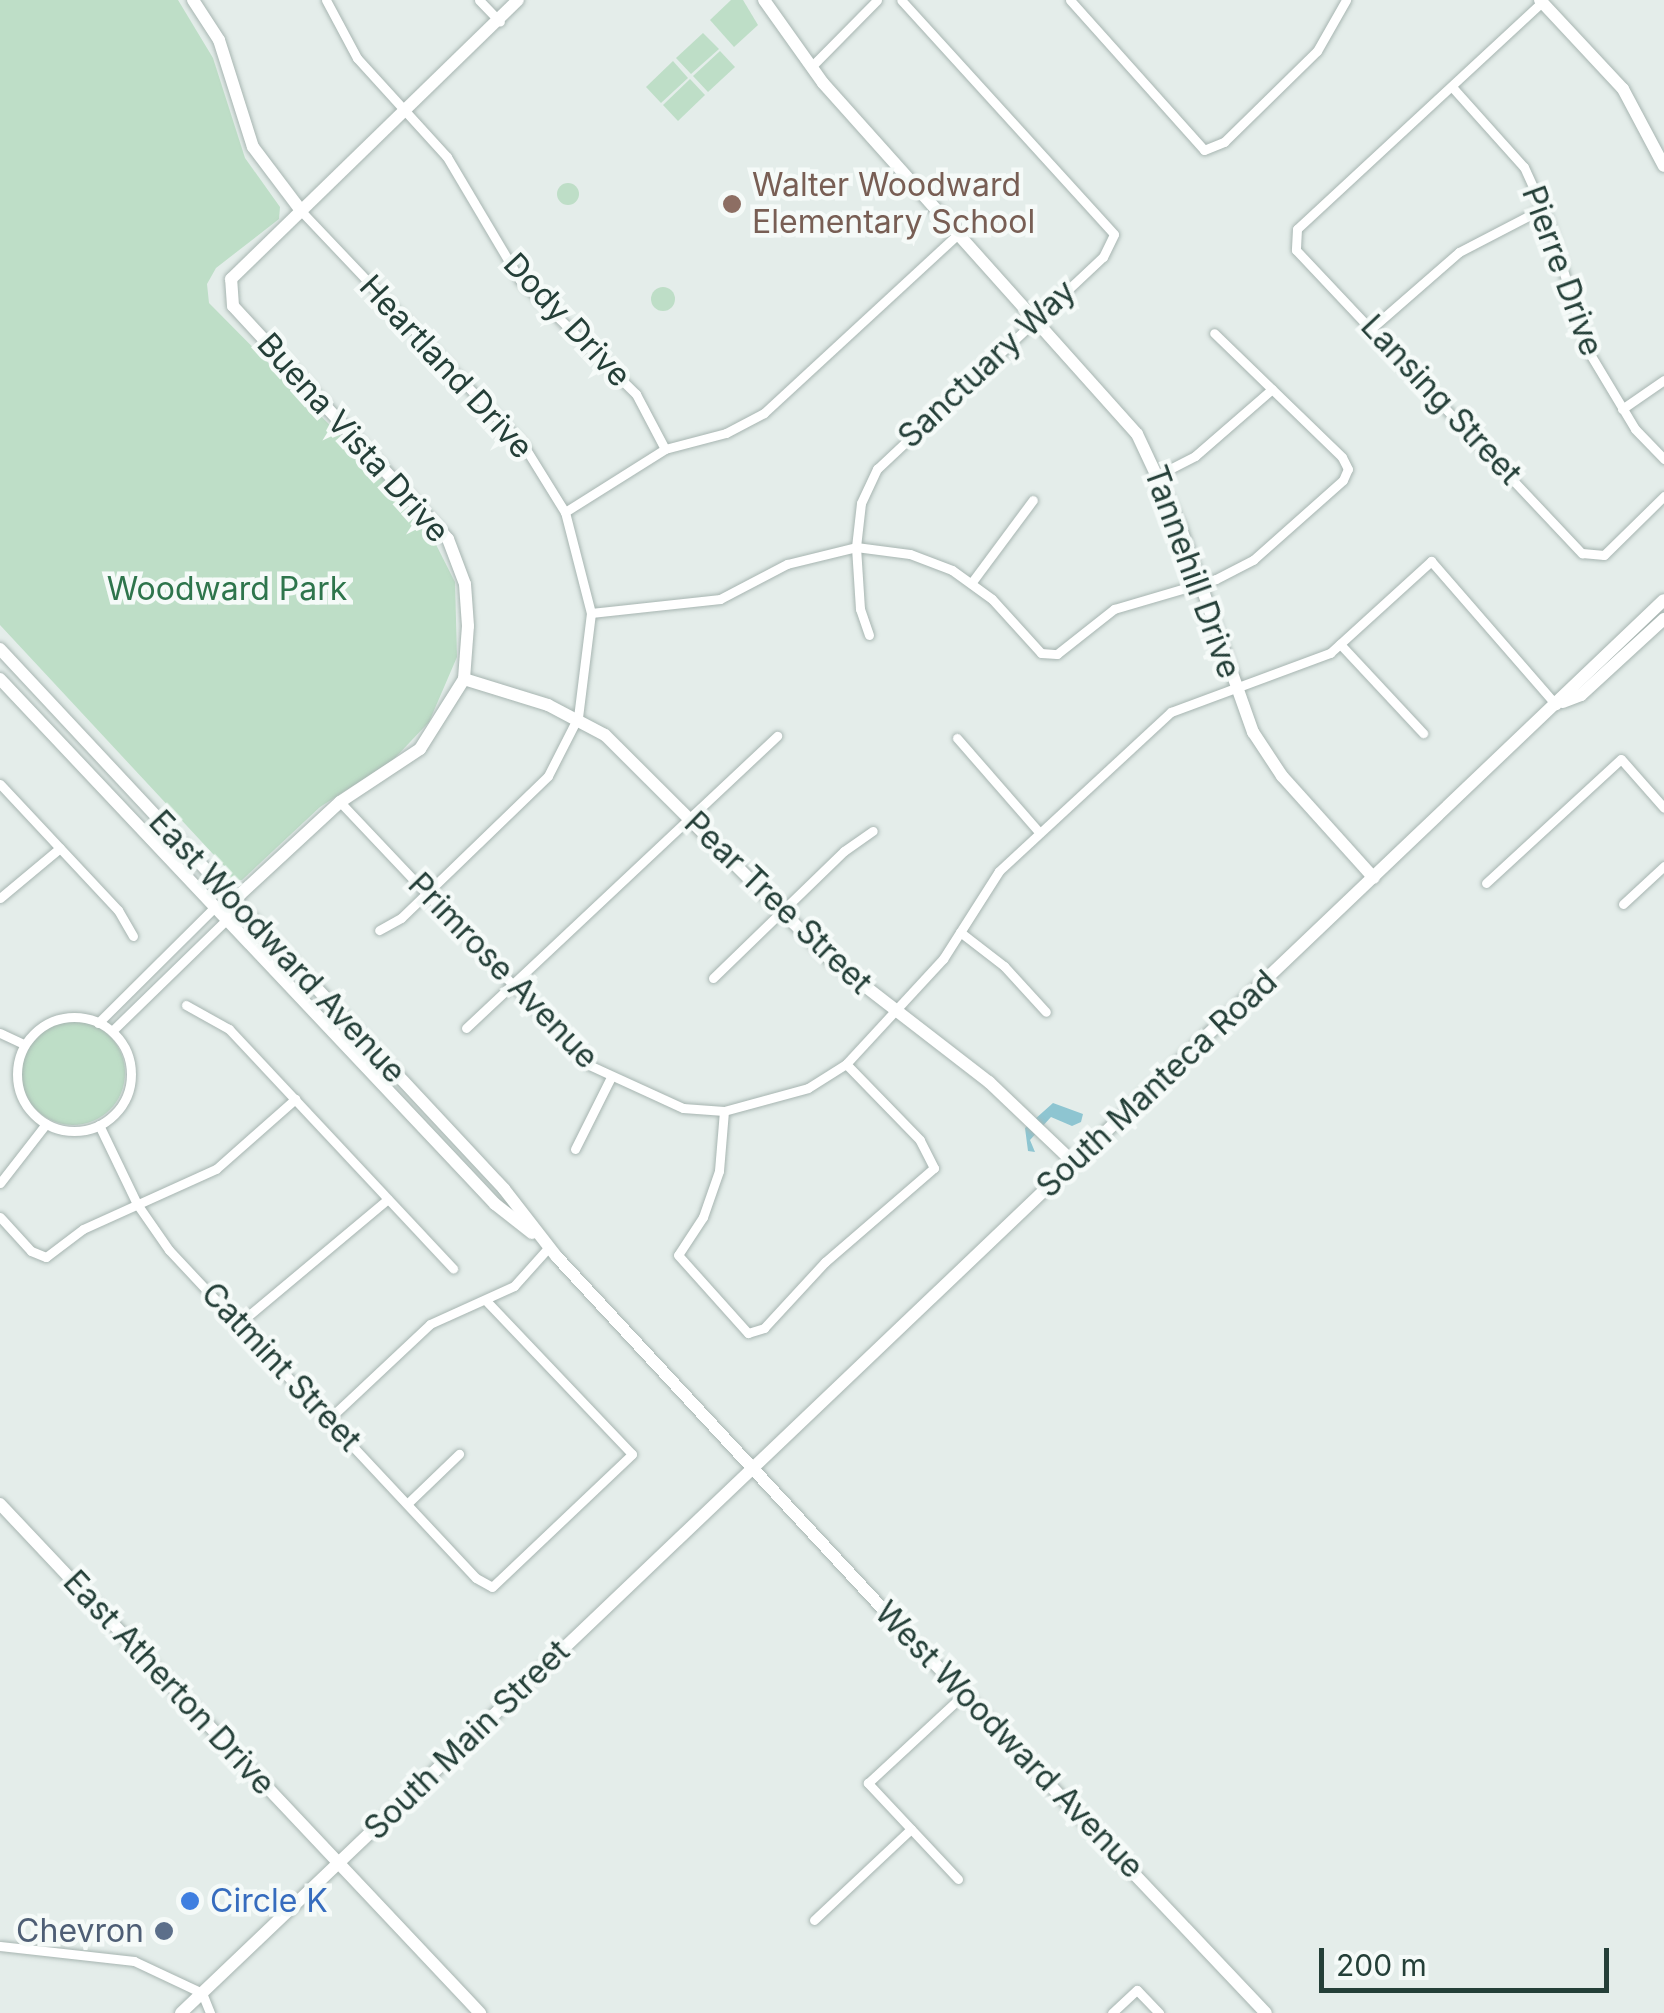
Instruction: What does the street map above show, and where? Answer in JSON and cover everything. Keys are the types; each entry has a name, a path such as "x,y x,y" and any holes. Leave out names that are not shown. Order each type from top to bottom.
{"street":[{"name":"Heartland Drive","path":"193,0 223,50 254,147 302,212 524,446 565,512 590,613 578,717 531,798 380,930"},
{"name":"Dody Drive","path":"326,0 358,58 446,157 520,280 636,394 665,449"},
{"path":"479,0 500,22"},
{"name":"Buena Vista Drive","path":"464,679 467,599 448,538 230,299 231,279 500,22 518,0"},
{"name":"Tannehill Drive","path":"764,0 810,67 1108,395 1160,474 1235,689 1267,757 1374,878"},
{"path":"810,67 877,0"},
{"name":"Sanctuary Way","path":"869,635 860,609 856,547 861,503 877,469 1104,257 1114,239 1108,222 901,0"},
{"path":"1070,0 1204,150 1224,142 1316,51 1346,0"},
{"path":"1454,88 1543,1 1623,89 1664,166"},
{"name":"Pierre Drive","path":"1454,88 1512,148 1544,208 1570,308 1622,410 1664,459"},
{"name":"Lansing Street","path":"1454,88 1296,229 1296,250 1592,558 1664,496"},
{"path":"1373,327 1459,252 1544,208"},
{"path":"565,512 665,449 726,433 764,413 960,232"},
{"path":"590,613 720,599 786,564 856,547 910,554 972,582 1048,656 1114,608 1200,583 1253,560 1348,468 1214,333"},
{"path":"1622,410 1664,380"},
{"path":"1160,474 1195,456 1272,389"},
{"path":"972,582 1033,500"},
{"name":"Primrose Avenue","path":"340,802 514,990 610,1079 683,1108 724,1111 808,1088 846,1064 896,1014 960,932 981,892 1039,832 1171,712 1308,666 1340,644 1431,562 1560,705"},
{"name":"South Manteca Road","path":"753,1467 1560,705 1664,600"},
{"name":"South Manteca Road","path":"1560,705 1581,695 1664,620"},
{"path":"1340,644 1424,733"},
{"name":"East Woodward Avenue","path":"0,649 504,1190 550,1247 753,1467"},
{"path":"98,1022 216,906 233,901 340,802 420,749 464,679"},
{"name":"Pear Tree Street","path":"464,679 578,717 623,749 782,915 896,1014 1030,1117 1074,1163"},
{"name":"East Woodward Avenue","path":"0,680 495,1204 550,1247"},
{"path":"466,1028 514,990 776,736"},
{"path":"957,738 1039,832"},
{"path":"1486,883 1621,759 1664,808"},
{"path":"0,784 60,848 133,936"},
{"path":"713,978 844,851 873,831"},
{"path":"0,898 60,848"},
{"path":"1623,904 1664,866"},
{"path":"112,1031 228,918 233,901"},
{"path":"960,932 1004,966 1046,1012"},
{"path":"186,1005 229,1029 453,1268"},
{"path":"63,1017 98,1022 112,1031 126,1049 131,1078 123,1104 99,1125 75,1132 46,1124 30,1111 18,1087 24,1044 63,1017"},
{"path":"0,1033 24,1044"},
{"path":"724,1111 719,1171 703,1217 678,1255 748,1333 764,1328 825,1262 934,1168 920,1140 846,1064"},
{"path":"575,1149 610,1079"},
{"path":"0,1217 31,1251 46,1257 83,1228 236,1156 295,1099"},
{"path":"0,1184 46,1124"},
{"name":"Catmint Street","path":"99,1125 138,1204 169,1250 242,1321 408,1504 492,1587 632,1454 487,1302"},
{"path":"242,1321 388,1199"},
{"path":"330,1418 430,1324 487,1302 514,1286 550,1247"},
{"path":"408,1504 459,1454"},
{"name":"West Woodward Avenue","path":"753,1467 1266,2013"},
{"name":"South Main Street","path":"181,2013 753,1467"},
{"name":"East Atherton Drive","path":"0,1504 480,2013"},
{"path":"958,1879 868,1783 964,1694"},
{"path":"814,1920 911,1829"},
{"path":"0,1946 134,1960 202,1993 210,2013"},
{"path":"1112,2013 1137,1990 1159,2013"}],"green space":[{"name":"Woodward Park","path":"0,0 178,0 213,58 245,158 280,207 279,219 216,268 207,284 209,303 423,519 455,582 457,657 429,722 393,760 320,807 242,880 229,882 227,869 0,625"},
{"path":"731,0 743,0 758,25 734,47 710,20"},
{"path":"703,33 719,49 691,74 676,58"},
{"path":"720,51 735,67 708,92 693,76"},
{"path":"673,61 688,78 661,103 646,87"},
{"path":"690,79 705,95 678,121 663,105"},
{"path":"568,183 576,186 576,202 568,205 560,202 557,194 560,186"},
{"path":"658,287 668,287 675,299 668,311 658,311 651,304 651,294"},
{"path":"73,1021 93,1025 110,1036 121,1053 125,1073 121,1093 110,1110 93,1121 73,1125 53,1121 36,1110 25,1093 21,1073 25,1053 36,1036 53,1025"}],"water":[{"path":"1053,1103 1083,1114 1081,1122 1072,1126 1051,1117 1030,1140 1035,1152 1028,1151 1025,1128"}],"place":[{"name":"Walter Woodward Elementary School","path":"732,204"},
{"name":"Circle K","path":"190,1901"},
{"name":"Chevron","path":"164,1931"}]}
